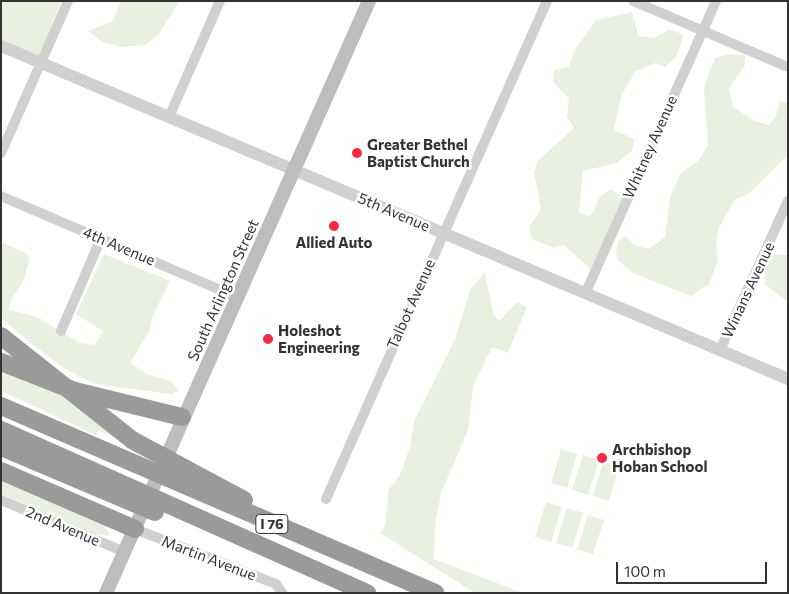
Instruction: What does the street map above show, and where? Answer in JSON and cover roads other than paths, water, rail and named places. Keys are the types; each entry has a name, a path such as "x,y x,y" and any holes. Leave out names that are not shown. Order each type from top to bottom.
{"highway":[{"path":"1,336 82,403 151,453 179,477"},
{"path":"1,362 75,391 182,417"},
{"path":"1,406 144,469 179,477 435,593"},
{"path":"1,430 131,496"},
{"path":"1,447 300,562 367,593"},
{"path":"1,471 135,530"}],"main road":[{"name":"South Arlington Street","path":"106,593 135,530 182,417 369,1"}],"street":[{"path":"1,153 68,1"},
{"path":"169,117 220,1"},
{"name":"Talbot Avenue","path":"326,499 547,1"},
{"path":"633,1 788,67"},
{"name":"Whitney Avenue","path":"585,294 716,1"},
{"name":"5th Avenue","path":"1,46 788,379"},
{"name":"4th Avenue","path":"1,196 237,297"},
{"name":"Winans Avenue","path":"720,350 788,202"},
{"path":"61,331 101,238"},
{"name":"2nd Avenue","path":"1,500 125,552"},
{"name":"Martin Avenue","path":"135,530 217,559 281,591"}],"place":[{"name":"Greater Bethel Baptist Church","path":"357,153"},
{"name":"Allied Auto","path":"334,226"},
{"name":"Holeshot Engineering","path":"268,339"},
{"name":"Archbishop Hoban School","path":"602,458"}]}
